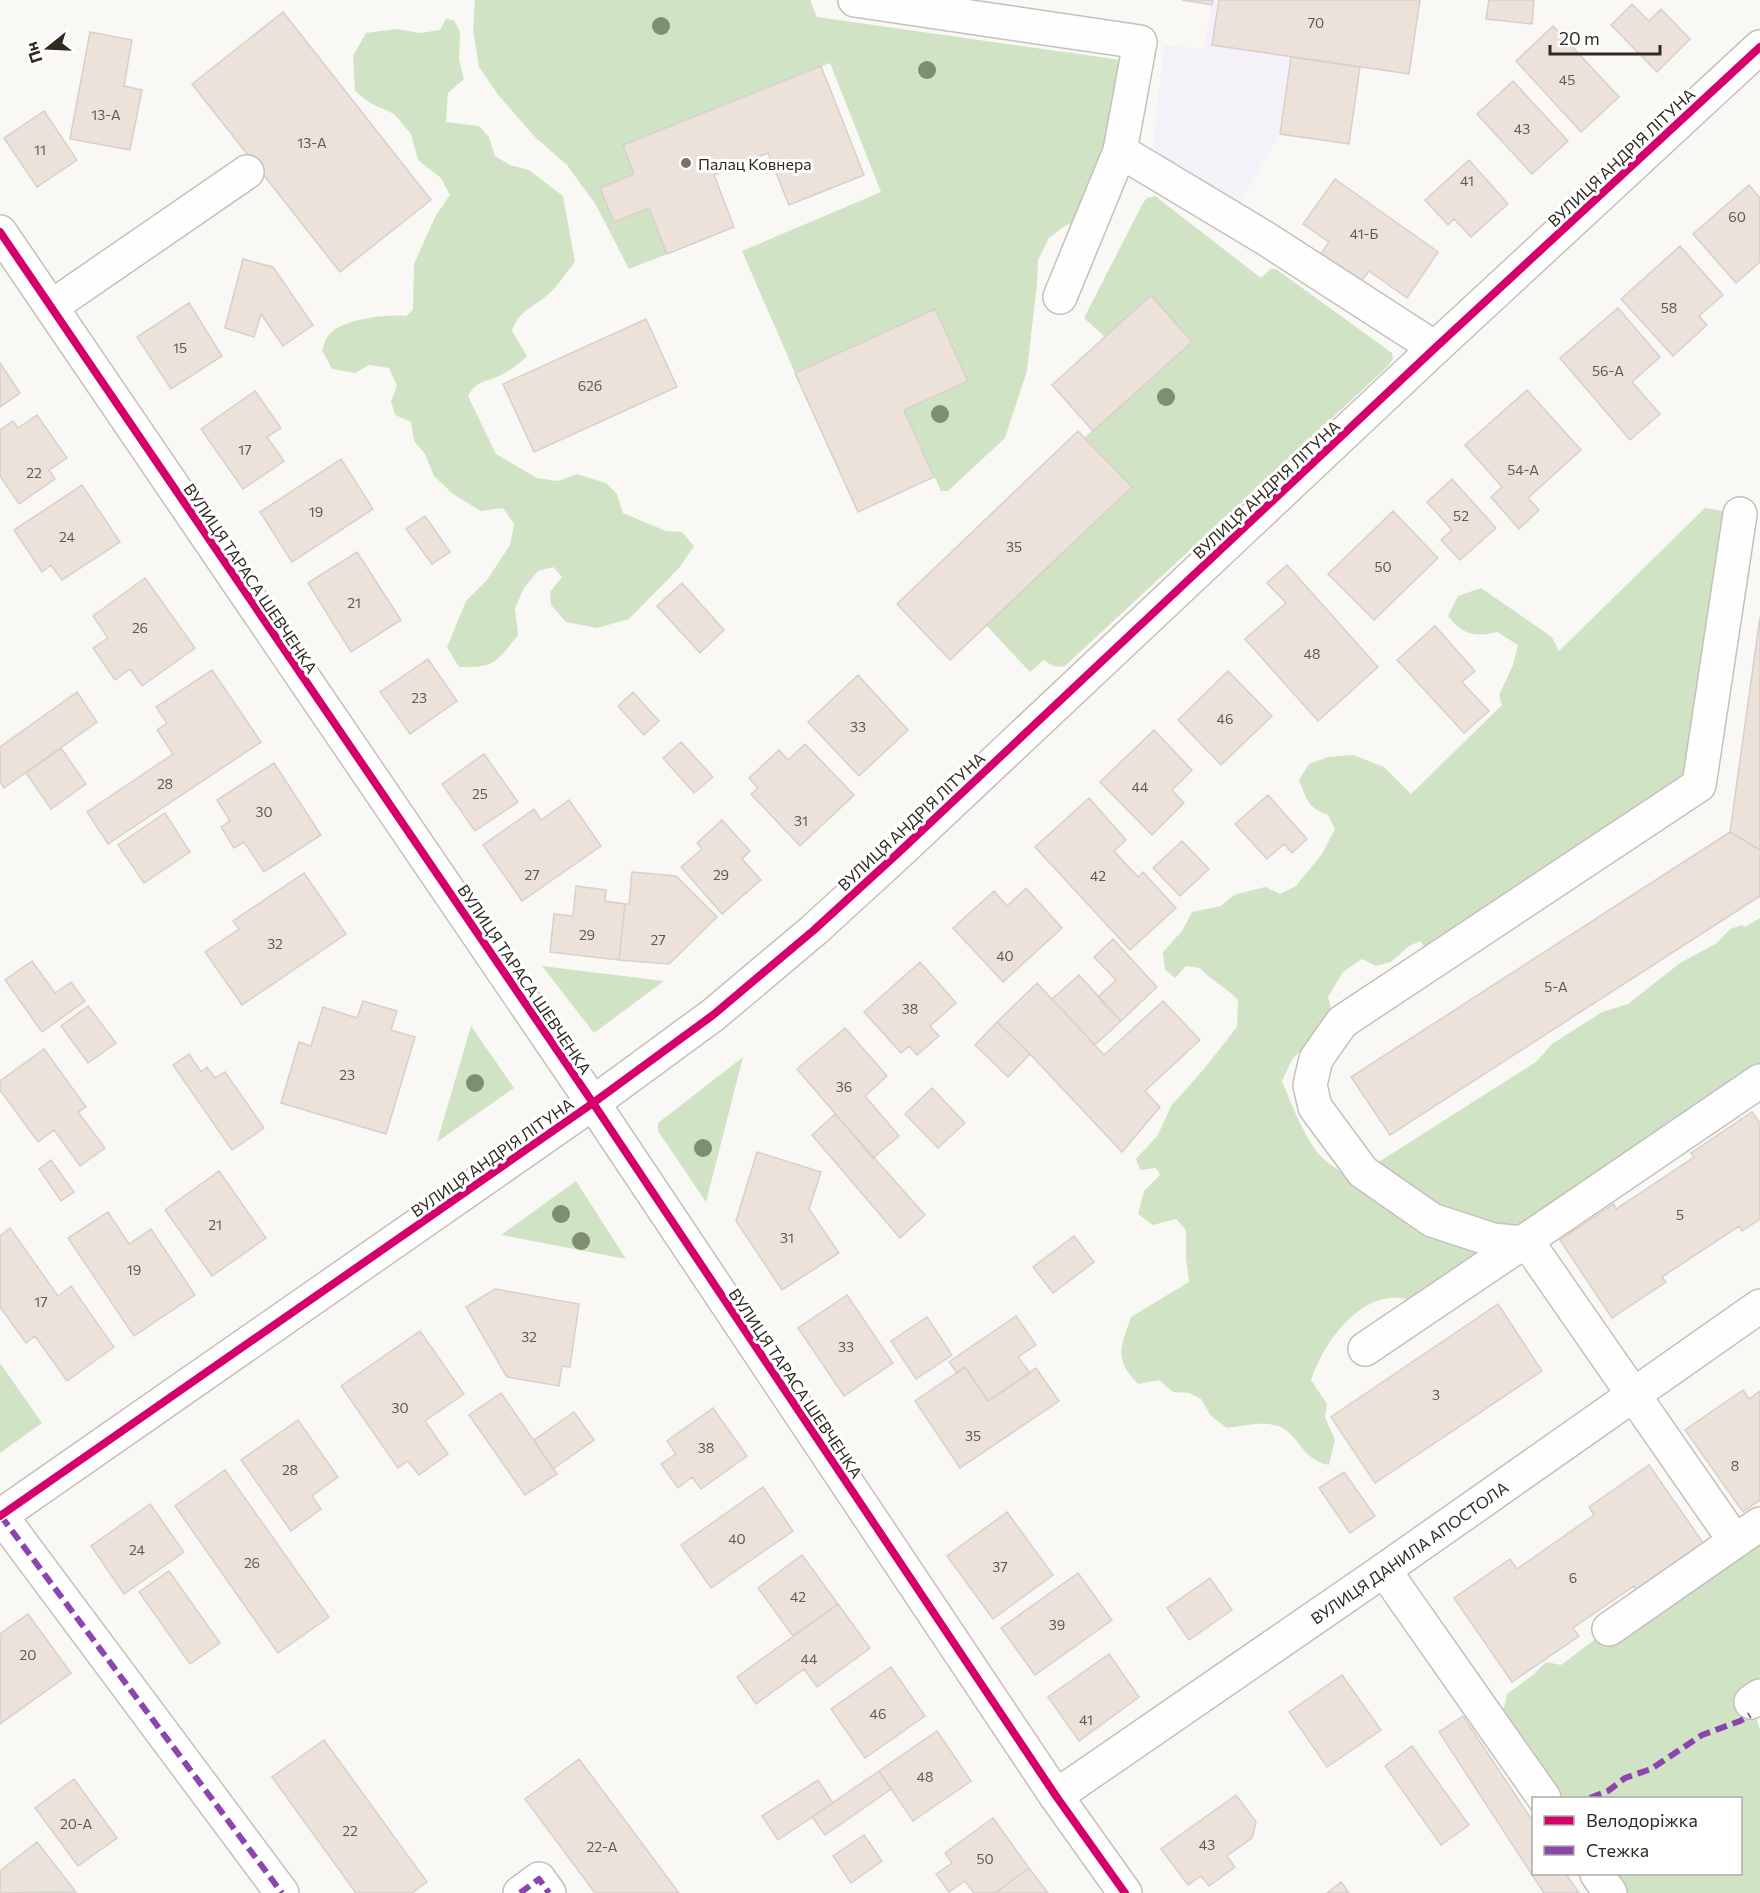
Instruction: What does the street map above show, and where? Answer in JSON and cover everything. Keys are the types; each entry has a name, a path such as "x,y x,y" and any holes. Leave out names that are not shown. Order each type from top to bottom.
{"street":[{"path":"855,0 1140,42 1120,151 1060,297"},
{"name":"ВУЛИЦЯ АНДРІЯ ЛІТУНА","path":"0,1516 593,1103 713,1015 814,930 897,854 1760,46"},
{"path":"1120,151 1265,238 1435,348"},
{"path":"51,307 247,172"},
{"name":"ВУЛИЦЯ ТАРАСА ШЕВЧЕНКА","path":"0,232 593,1103 1056,1796 1125,1893"},
{"path":"1609,1629 1748,1533 1633,1395 1535,1253 1522,1243 1492,1240 1432,1220 1362,1172 1315,1107 1310,1085 1316,1059 1342,1022 1699,786 1740,514"},
{"path":"1365,1349 1760,1082"},
{"name":"ВУЛИЦЯ ДАНИЛА АПОСТОЛА","path":"1056,1796 1384,1570 1760,1306"},
{"path":"0,1516 282,1893"},
{"path":"1384,1570 1543,1797"},
{"path":"1598,1875 1610,1893"},
{"path":"519,1893 539,1879 549,1893"}],"shaded area":[{"path":"1212,0 1420,0 1409,74 1360,67 1349,144 1280,134 1239,204 1152,151 1164,45 1204,49"}],"green space":[{"path":"475,0 810,0 817,17 1121,60 1110,136 1078,220 1049,238 1038,260 1027,371 1005,438 948,491 941,491 904,410 968,381 935,309 795,373 742,251 881,192 830,63 623,145 634,174 600,188 613,222 649,208 667,254 629,269 596,205 567,165 535,137 499,96 479,67 473,29"},
{"path":"446,19 454,20 460,32 459,60 464,79 448,93 446,122 479,126 489,137 495,156 510,165 529,170 563,196 575,262 551,292 523,313 515,324 512,331 527,356 507,372 478,384 468,396 496,454 537,478 558,481 577,474 606,483 617,494 623,513 666,531 682,532 694,546 679,568 629,619 597,628 566,622 551,605 550,592 562,577 553,567 538,571 524,588 515,608 518,635 505,652 494,661 471,667 459,667 447,647 466,601 487,580 510,545 514,524 503,508 481,511 453,494 434,476 425,454 414,441 411,422 395,415 391,401 397,386 389,368 369,365 355,373 332,369 322,350 328,336 343,325 376,317 406,316 413,310 414,264 436,215 450,195 441,178 418,160 411,134 394,114 370,103 355,91 353,56 366,33 396,29 421,33 440,30"},
{"path":"1155,196 1261,278 1270,269 1276,269 1392,353 1393,359 1065,666 1054,666 1044,660 1030,672 986,625 1131,487 1085,437 1192,342 1151,296 1105,337 1084,318 1143,203 1147,198"},
{"path":"1705,508 1740,514 1699,785 1435,960 1420,941 1409,946 1391,962 1376,966 1362,959 1343,972 1328,997 1332,1012 1317,1036 1293,1058 1282,1081 1303,1128 1318,1153 1334,1167 1365,1185 1363,1172 1536,1062 1552,1044 1602,1012 1628,1004 1680,963 1717,943 1730,929 1742,925 1745,927 1760,918 1760,1081 1414,1300 1393,1298 1376,1301 1351,1317 1331,1341 1311,1380 1327,1404 1325,1417 1335,1440 1329,1465 1312,1458 1291,1435 1278,1426 1259,1424 1227,1428 1211,1416 1201,1399 1189,1393 1173,1392 1159,1380 1138,1384 1125,1367 1121,1352 1131,1317 1189,1282 1186,1230 1176,1219 1153,1225 1138,1214 1144,1191 1160,1175 1156,1168 1140,1170 1136,1159 1158,1135 1171,1106 1237,1027 1238,1000 1200,968 1186,966 1175,978 1165,970 1163,952 1182,931 1192,912 1221,906 1234,895 1265,887 1280,894 1296,886 1322,854 1335,829 1328,815 1312,806 1304,793 1299,780 1309,764 1328,757 1353,755 1384,767 1411,794 1502,705 1499,695 1513,665 1518,645 1497,632 1482,635 1469,633 1458,627 1448,616 1458,596 1481,588 1552,637 1559,651"},
{"path":"542,966 664,981 594,1033"},
{"path":"471,1026 514,1088 437,1142"},
{"path":"743,1057 706,1202 658,1131 658,1123"},
{"path":"576,1181 626,1259 501,1235"},
{"path":"0,1363 42,1423 0,1453"},
{"path":"1760,1524 1760,1696 1751,1702 1760,1729 1760,1893 1610,1893 1598,1875 1742,1875 1742,1797 1543,1797 1489,1719 1504,1708 1507,1694 1533,1675 1546,1662 1561,1665"}],"building":[{"path":"1182,0 1213,0 1212,5"},
{"path":"1219,0 1420,0 1409,74 1212,45"},
{"path":"1489,0 1534,0 1532,24 1486,19"},
{"path":"1632,4 1649,21 1661,9 1690,39 1657,72 1611,25"},
{"path":"283,12 431,200 340,272 192,84"},
{"path":"1553,26 1619,97 1581,132 1516,61"},
{"path":"90,32 132,40 124,86 142,90 130,150 70,139"},
{"path":"1291,57 1360,67 1349,144 1280,134"},
{"name":"Палац Ковнера","path":"821,66 864,175 789,205 768,153 714,175 734,227 667,254 649,208 614,222 600,188 634,174 623,145"},
{"path":"1513,81 1568,141 1532,174 1477,114"},
{"path":"44,111 77,160 37,187 4,138"},
{"path":"1469,160 1508,204 1471,237 1454,219 1448,225 1425,200"},
{"path":"1335,179 1438,252 1407,298 1369,271 1360,283 1320,255 1329,242 1303,224"},
{"path":"1749,185 1760,198 1760,262 1736,283 1693,234"},
{"path":"1680,246 1723,295 1699,316 1707,325 1673,356 1621,299"},
{"path":"243,259 273,267 313,325 283,346 261,314 254,337 225,328"},
{"path":"1151,295 1192,342 1093,431 1052,385"},
{"path":"189,303 222,356 171,389 137,337"},
{"path":"1618,308 1660,357 1632,382 1660,414 1630,440 1560,358"},
{"path":"935,309 968,381 904,410 934,477 858,512 795,373"},
{"path":"646,319 677,387 534,452 503,384"},
{"path":"0,363 20,393 0,407"},
{"path":"1527,390 1581,450 1528,498 1539,510 1519,529 1491,497 1502,487 1465,445"},
{"path":"255,391 281,428 267,437 284,461 243,489 201,429"},
{"path":"37,415 67,458 49,470 55,479 19,504 0,476 0,430 13,421 18,428"},
{"path":"1078,431 1132,487 950,660 897,604"},
{"path":"341,459 373,509 292,562 260,512"},
{"path":"1452,479 1496,528 1460,560 1441,540 1452,530 1427,502"},
{"path":"82,485 120,542 62,580 51,565 42,572 14,530"},
{"path":"1393,511 1438,558 1374,620 1328,574"},
{"path":"425,516 450,552 432,564 406,529"},
{"path":"357,552 401,620 351,652 308,583"},
{"path":"1287,565 1378,667 1318,721 1245,639 1286,603 1267,583"},
{"path":"145,578 195,648 142,686 130,669 115,680 93,648 108,638 93,616"},
{"path":"682,583 724,630 700,653 657,606"},
{"path":"1760,617 1760,850 1730,832"},
{"path":"1435,626 1475,671 1462,682 1489,711 1464,733 1397,660"},
{"path":"428,659 457,701 410,734 380,692"},
{"path":"212,670 261,742 108,844 87,812 173,754 157,730 167,723 156,707"},
{"path":"1228,671 1272,716 1221,765 1178,720"},
{"path":"858,675 908,730 859,776 808,722"},
{"path":"77,692 97,722 4,788 0,782 0,747"},
{"path":"633,692 659,721 644,735 618,706"},
{"path":"1154,730 1192,770 1172,790 1184,803 1152,835 1100,782"},
{"path":"681,742 713,777 694,793 663,758"},
{"path":"805,744 854,795 800,846 751,794 758,788 749,778 779,750 788,760"},
{"path":"61,748 86,784 51,809 26,773"},
{"path":"484,754 518,802 475,831 442,784"},
{"path":"274,763 321,835 264,872 244,842 234,848 221,827 230,821 217,800"},
{"path":"1268,795 1307,839 1292,853 1284,844 1267,859 1235,824"},
{"path":"1089,798 1126,840 1114,851 1138,877 1143,872 1176,908 1130,950 1035,847"},
{"path":"569,800 601,846 522,901 483,845 534,809 541,820"},
{"path":"165,813 190,852 144,883 118,845"},
{"path":"722,820 750,851 742,859 761,880 722,914 681,867 702,849 697,843"},
{"path":"1730,832 1760,850 1760,896 1390,1135 1351,1077"},
{"path":"1182,841 1209,869 1180,896 1153,868"},
{"path":"632,872 676,876 717,917 669,964 619,960 625,904 629,904"},
{"path":"304,873 346,934 242,1005 205,952 239,929 233,921"},
{"path":"576,886 606,890 605,901 625,904 619,960 550,952 554,914 573,916"},
{"path":"1026,888 1062,928 1003,982 953,928 994,891 1007,906"},
{"path":"1113,939 1157,987 1121,1021 1098,997 1116,980 1094,957"},
{"path":"32,961 55,993 71,982 85,1001 42,1032 5,980"},
{"path":"920,962 956,1003 930,1026 939,1036 917,1055 909,1046 901,1053 864,1012"},
{"path":"1079,975 1121,1021 1095,1045 1052,999"},
{"path":"1037,983 1104,1055 1163,1001 1200,1040 1145,1091 1160,1107 1122,1152 997,1022"},
{"path":"363,1001 397,1011 391,1030 415,1037 386,1134 281,1103 299,1042 311,1046 323,1007 357,1018"},
{"path":"88,1006 116,1043 88,1063 61,1026"},
{"path":"997,1022 1030,1054 1008,1077 975,1045"},
{"path":"845,1028 887,1076 865,1096 899,1136 873,1158 797,1069"},
{"path":"44,1049 86,1107 78,1112 105,1148 80,1166 54,1130 38,1142 0,1090 0,1081"},
{"path":"189,1054 201,1072 207,1067 215,1078 225,1072 264,1128 232,1150 173,1065"},
{"path":"932,1088 965,1123 938,1148 905,1114"},
{"path":"1752,1112 1760,1123 1760,1219 1742,1231 1739,1226 1662,1277 1666,1282 1612,1318 1560,1240 1614,1204 1616,1209 1694,1157 1691,1153"},
{"path":"835,1114 925,1215 900,1238 812,1135"},
{"path":"757,1152 821,1172 809,1209 839,1253 782,1290 736,1221"},
{"path":"51,1160 74,1192 61,1201 39,1169"},
{"path":"219,1171 266,1238 212,1276 165,1210"},
{"path":"108,1212 129,1244 151,1229 195,1295 134,1336 68,1238"},
{"path":"10,1228 58,1296 71,1286 114,1347 67,1381 35,1336 26,1343 0,1307 0,1236"},
{"path":"1074,1236 1094,1262 1053,1293 1033,1267"},
{"path":"495,1289 579,1304 570,1367 562,1366 559,1386 507,1377 466,1307"},
{"path":"847,1295 893,1363 844,1396 798,1328"},
{"path":"1498,1304 1542,1371 1375,1483 1331,1417"},
{"path":"1016,1316 1036,1345 1018,1357 1030,1373 988,1401 965,1367 957,1373 949,1362"},
{"path":"927,1317 952,1355 916,1379 891,1341"},
{"path":"420,1331 464,1394 425,1421 448,1454 419,1475 408,1461 398,1468 341,1386"},
{"path":"965,1367 988,1401 1036,1368 1059,1401 960,1468 915,1401"},
{"path":"1743,1390 1749,1399 1760,1391 1760,1500 1743,1512 1685,1430"},
{"path":"501,1393 557,1474 525,1495 469,1415"},
{"path":"713,1408 747,1456 701,1489 692,1477 678,1488 661,1464 676,1454 667,1441"},
{"path":"574,1412 594,1440 553,1469 534,1440"},
{"path":"298,1420 338,1477 312,1496 321,1509 291,1531 241,1460"},
{"path":"1649,1465 1706,1547 1639,1594 1634,1586 1573,1628 1579,1636 1512,1682 1454,1598 1510,1559 1517,1569 1594,1515 1589,1507"},
{"path":"225,1470 329,1617 278,1653 175,1506"},
{"path":"1344,1472 1375,1516 1350,1533 1319,1488"},
{"path":"763,1487 793,1531 711,1588 681,1545"},
{"path":"150,1504 184,1552 124,1594 91,1546"},
{"path":"1007,1512 1053,1575 993,1619 947,1556"},
{"path":"802,1555 838,1604 793,1636 758,1588"},
{"path":"169,1571 220,1643 190,1664 139,1592"},
{"path":"1078,1573 1112,1620 1035,1675 1001,1628"},
{"path":"1210,1578 1232,1610 1189,1640 1167,1608"},
{"path":"838,1604 870,1648 817,1687 804,1669 756,1704 737,1677"},
{"path":"28,1614 71,1673 0,1724 0,1634"},
{"path":"1109,1654 1139,1697 1079,1741 1048,1697"},
{"path":"891,1667 925,1716 865,1758 831,1709"},
{"path":"1342,1675 1381,1730 1327,1767 1289,1712"},
{"path":"1463,1716 1532,1820 1532,1875 1439,1732"},
{"path":"937,1731 971,1781 913,1821 879,1771"},
{"path":"324,1740 427,1882 412,1893 356,1893 272,1777"},
{"path":"1412,1746 1469,1825 1441,1845 1385,1766"},
{"path":"579,1759 679,1893 595,1893 525,1799"},
{"path":"879,1771 891,1789 825,1835 812,1817"},
{"path":"74,1779 117,1838 78,1866 35,1808"},
{"path":"818,1780 833,1803 778,1840 762,1816"},
{"path":"1236,1795 1256,1822 1252,1838 1227,1856 1235,1867 1209,1886 1201,1876 1188,1885 1161,1849"},
{"path":"993,1818 1029,1868 995,1893 974,1893 965,1881 949,1892 936,1874 952,1863 945,1853"},
{"path":"864,1835 882,1861 851,1883 833,1856"},
{"path":"37,1842 76,1892 0,1893 0,1871"},
{"path":"1029,1868 1048,1893 995,1893"},
{"path":"1532,1875 1567,1875 1579,1893 1544,1893"},
{"path":"1341,1882 1349,1893 1327,1893"}],"marked path":[{"path":"1,1516 282,1893"},
{"path":"1593,1797 1608,1791 1625,1778 1651,1769 1702,1735 1750,1715"},
{"path":"520,1893 539,1879 549,1893"}],"cycle path":[{"path":"0,1516 593,1103 713,1015 814,930 897,854 1435,348 1760,47"},
{"path":"0,232 593,1103 1056,1796 1125,1893"}],"place":[{"name":"Палац Ковнера","path":"686,163"}]}
